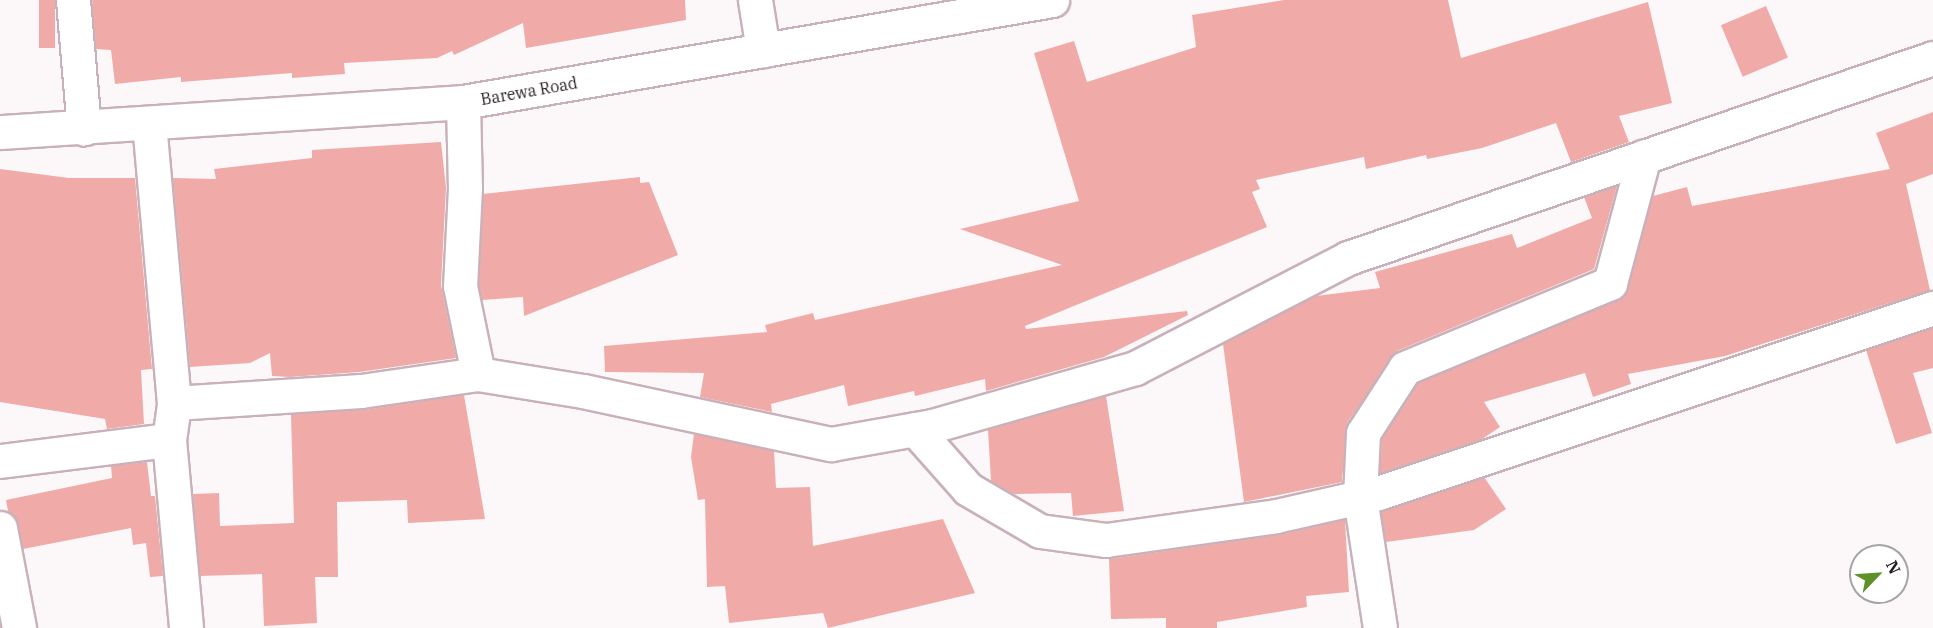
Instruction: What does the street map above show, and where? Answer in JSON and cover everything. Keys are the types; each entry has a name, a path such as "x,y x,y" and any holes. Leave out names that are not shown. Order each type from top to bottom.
{"street":[{"path":"73,0 84,129"},
{"path":"755,0 763,50"},
{"name":"Barewa Road","path":"0,132 84,129 463,102 1052,0"},
{"path":"174,403 361,392 478,374 583,391 831,444 915,429 1135,368 1348,258 1933,58"},
{"path":"463,102 465,188 460,286 478,374"},
{"path":"149,123 174,403 169,440 186,626"},
{"path":"1380,628 1360,497 1363,433 1405,368 1610,283 1644,156"},
{"path":"915,429 968,489 1040,531 1106,540 1276,516 1360,497 1933,308"},
{"path":"0,461 169,440"},
{"path":"0,528 20,628"}],"building":[{"path":"39,0 55,0 55,48 39,48"},
{"path":"92,0 685,0 686,20 526,48 523,23 454,55 452,51 437,58 344,63 345,74 292,78 292,73 181,82 181,77 115,84 111,50 96,49"},
{"path":"1284,0 1448,0 1461,58 1648,2 1672,103 1619,116 1629,142 1571,162 1556,123 1482,148 1427,159 1426,155 1366,169 1364,157 1256,180 1260,189 1252,192 1267,227 1025,326 1026,329 1187,311 1188,315 1104,357 986,391 985,379 915,396 914,391 848,406 844,385 771,404 772,412 700,397 704,373 605,372 604,346 767,332 765,325 813,313 815,320 1062,265 960,229 1079,201 1034,53 1074,41 1087,82 1196,47 1192,15"},
{"path":"1766,6 1788,58 1743,77 1721,25"},
{"path":"1933,112 1933,174 1906,184 1930,290 1725,356 1628,374 1631,384 1593,397 1585,373 1484,402 1500,427 1482,439 1380,473 1382,439 1418,383 1624,296 1653,196 1687,187 1692,206 1890,169 1876,133"},
{"path":"441,142 446,188 441,285 456,358 359,372 290,377 272,376 270,353 250,363 190,367 173,178 216,179 214,169 312,158 312,150"},
{"path":"0,169 69,178 135,178 152,369 141,370 144,424 107,429 105,419 0,402"},
{"path":"640,177 640,183 649,182 678,255 524,316 523,297 482,300 479,285 483,194"},
{"path":"1617,186 1594,269 1397,351 1347,423 1342,482 1244,502 1223,344 1316,296 1380,288 1375,272 1512,234 1517,248 1592,218 1584,197"},
{"path":"1933,328 1933,368 1913,373 1932,433 1896,444 1866,350"},
{"path":"464,395 485,519 408,523 407,500 337,502 338,577 315,577 317,623 264,626 262,574 200,576 193,494 219,493 220,526 294,523 291,414 364,410"},
{"path":"1106,396 1124,511 1073,516 1071,493 1014,494 991,481 988,430"},
{"path":"694,434 774,451 776,488 810,487 813,546 943,519 975,593 828,628 823,613 729,623 725,586 707,587 705,499 698,500 691,457"},
{"path":"147,462 151,496 155,496 163,576 150,577 146,543 133,545 131,528 23,549 18,524 8,511 6,500 112,478 111,466"},
{"path":"1484,477 1506,509 1474,530 1386,542 1381,512"},
{"path":"1345,520 1349,592 1306,596 1307,607 1217,622 1217,628 1166,628 1166,618 1111,619 1109,559 1279,535"}]}
